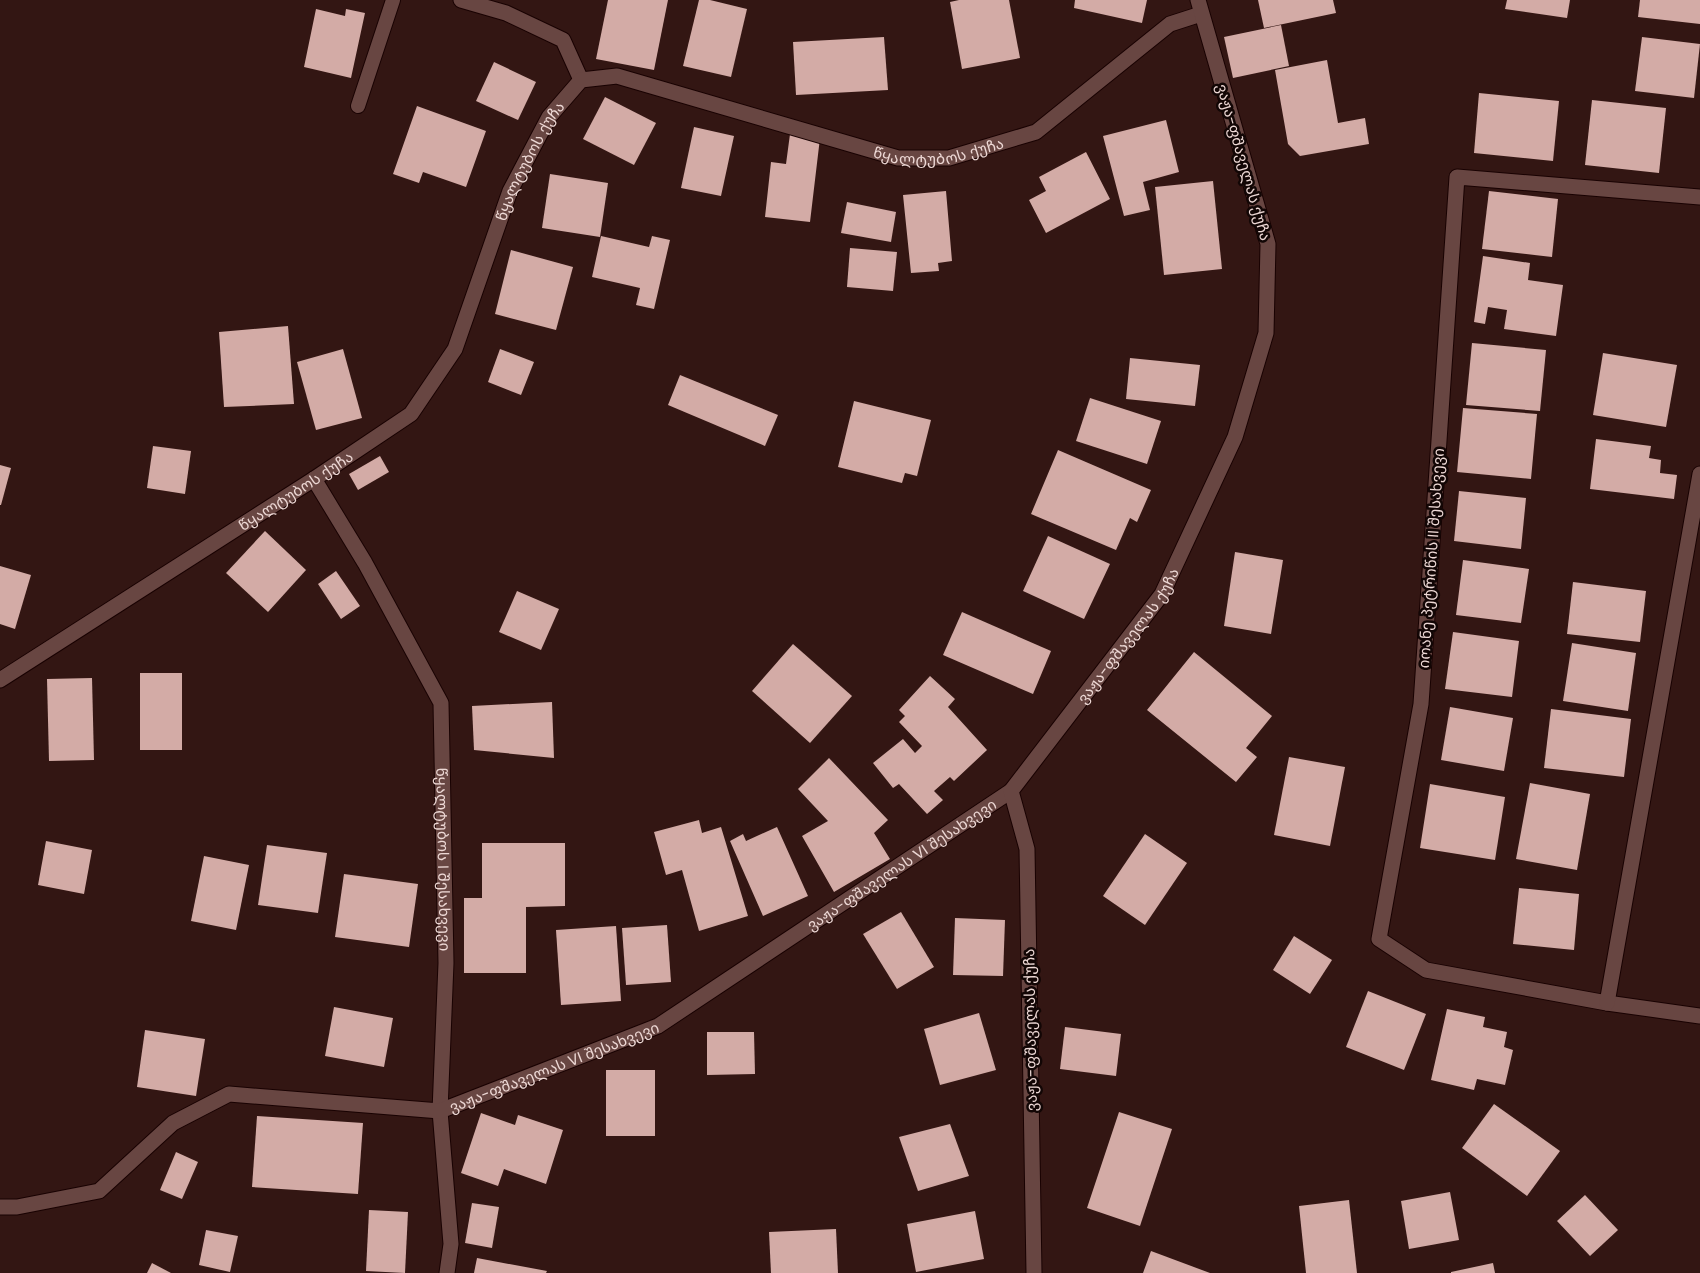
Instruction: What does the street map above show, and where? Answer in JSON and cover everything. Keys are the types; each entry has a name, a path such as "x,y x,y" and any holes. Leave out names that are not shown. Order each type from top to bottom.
{"street":[{"path":"461,0 506,13 563,40 581,80"},
{"name":"წყალტუბოს ქუჩა","path":"0,680 314,479 411,414 455,349 510,192 549,117 581,80 617,76 898,158 949,158 1036,132 1170,24 1200,7"},
{"name":"ვაჟა-ფშაველას ქუჩა","path":"1034,1273 1027,849 1011,791 1162,594 1236,436 1266,333 1268,244 1200,7"},
{"name":"იოანე პეტრიწის II შესახვევი","path":"1700,197 1457,177 1422,704 1378,939 1426,970 1607,1003 1700,1016"},
{"path":"1607,1003 1700,474"},
{"name":"წყალტუბოს I შესახვევი","path":"314,479 365,564 441,703 446,964 440,1111 452,1244 447,1273"},
{"name":"ვაჟა-ფშაველას VI შესახვევი","path":"0,1207 17,1207 99,1191 173,1123 229,1094 440,1111 658,1026 1011,791"}],"lane":[{"path":"358,106 393,0"}],"building":[{"path":"608,0 668,0 654,70 596,59"},
{"path":"699,0 710,0 747,9 731,77 683,66"},
{"path":"959,0 1009,0 1020,58 962,69 950,2"},
{"path":"1075,0 1147,0 1142,23 1074,8"},
{"path":"1258,0 1333,0 1336,13 1264,28"},
{"path":"1507,0 1570,0 1567,18 1505,9"},
{"path":"1640,0 1700,0 1700,24 1638,17"},
{"path":"316,9 345,16 346,9 365,13 351,78 304,67"},
{"path":"1281,25 1289,66 1233,78 1224,37"},
{"path":"884,37 888,90 796,95 793,42"},
{"path":"1642,37 1700,44 1694,98 1635,91"},
{"path":"1327,60 1338,123 1365,118 1369,144 1300,156 1288,144 1275,70"},
{"path":"494,62 536,82 518,120 476,101"},
{"path":"1479,93 1559,101 1553,161 1474,153"},
{"path":"605,97 656,123 634,165 583,139"},
{"path":"1592,100 1666,108 1659,173 1585,165"},
{"path":"417,106 486,131 466,187 423,172 419,183 393,174"},
{"path":"1166,120 1179,172 1143,182 1150,210 1124,216 1103,136"},
{"path":"694,127 734,136 721,196 681,188"},
{"path":"790,134 820,138 810,222 765,217 771,162 786,164"},
{"path":"1086,152 1110,199 1046,233 1029,200 1046,191 1039,177"},
{"path":"550,174 608,183 600,237 542,228"},
{"path":"1213,181 1222,269 1164,275 1155,187"},
{"path":"946,191 952,261 938,263 939,271 911,273 903,195"},
{"path":"1489,191 1558,199 1552,257 1482,249"},
{"path":"847,202 896,212 891,242 841,233"},
{"path":"601,236 649,247 652,236 670,240 654,309 636,305 640,288 592,277"},
{"path":"850,248 897,252 893,291 847,287"},
{"path":"511,250 573,267 556,330 495,314"},
{"path":"1483,256 1530,263 1528,280 1563,285 1556,336 1504,329 1507,310 1488,307 1485,324 1474,322"},
{"path":"288,326 294,404 224,407 219,332"},
{"path":"1472,343 1546,350 1540,411 1466,405"},
{"path":"343,349 362,418 316,430 297,362"},
{"path":"500,349 534,362 521,395 488,382"},
{"path":"1603,353 1677,365 1666,427 1593,415"},
{"path":"1130,358 1200,365 1195,406 1126,399"},
{"path":"680,375 778,415 765,446 668,405"},
{"path":"1090,398 1161,421 1147,464 1076,441"},
{"path":"854,401 931,420 917,476 905,473 902,483 838,467"},
{"path":"1463,408 1537,414 1531,479 1457,472"},
{"path":"1596,439 1651,446 1649,458 1661,460 1660,473 1677,475 1674,499 1590,489"},
{"path":"153,446 191,451 185,494 147,488"},
{"path":"1058,450 1151,490 1137,522 1130,518 1116,550 1031,514"},
{"path":"380,456 389,472 358,490 349,474"},
{"path":"0,465 11,468 1,505 0,505"},
{"path":"1459,491 1526,498 1521,549 1454,541"},
{"path":"265,531 306,570 268,612 226,573"},
{"path":"1048,536 1110,564 1084,619 1023,591"},
{"path":"1235,552 1283,560 1271,634 1224,626"},
{"path":"1463,560 1529,569 1521,623 1456,615"},
{"path":"0,566 31,575 15,629 0,624"},
{"path":"336,571 360,606 341,619 318,584"},
{"path":"1573,582 1646,591 1640,642 1567,634"},
{"path":"517,591 559,609 541,650 499,632"},
{"path":"962,612 1051,651 1033,694 943,655"},
{"path":"1453,632 1519,641 1512,697 1445,689"},
{"path":"1572,643 1636,653 1628,711 1563,701"},
{"path":"793,644 852,696 810,743 752,691"},
{"path":"1194,652 1272,716 1246,748 1257,757 1236,782 1147,710"},
{"path":"140,673 182,673 182,750 140,750"},
{"path":"930,676 955,699 948,707 987,750 954,781 950,777 934,791 943,800 927,814 899,784 893,788 873,763 903,739 915,753 922,746 899,722 905,716 899,710"},
{"path":"92,678 94,760 49,761 47,679"},
{"path":"552,702 554,758 474,750 472,706"},
{"path":"1450,707 1513,718 1504,771 1441,760"},
{"path":"1551,709 1631,719 1624,777 1544,768"},
{"path":"1289,757 1345,767 1330,846 1274,835"},
{"path":"829,758 888,820 874,833 890,859 834,892 802,836 828,821 798,789"},
{"path":"1530,783 1590,794 1577,870 1516,859"},
{"path":"1430,784 1505,797 1495,860 1420,848"},
{"path":"699,820 702,833 721,827 748,916 699,931 682,870 666,875 654,832"},
{"path":"777,827 808,896 763,916 730,841 743,834 746,841"},
{"path":"1145,834 1187,863 1145,925 1103,896"},
{"path":"46,841 92,850 84,894 38,885"},
{"path":"482,843 565,843 565,906 526,907 526,973 464,973 464,898 482,898"},
{"path":"267,845 327,853 318,913 258,905"},
{"path":"204,856 249,865 236,930 191,921"},
{"path":"344,874 418,884 409,947 335,937"},
{"path":"1519,888 1579,894 1574,950 1513,944"},
{"path":"901,912 934,967 897,989 863,934"},
{"path":"955,918 1005,920 1003,976 953,975"},
{"path":"667,925 671,982 626,985 622,928"},
{"path":"616,926 621,1001 561,1005 556,930"},
{"path":"1294,936 1332,960 1310,994 1273,970"},
{"path":"1368,991 1426,1014 1404,1070 1346,1047"},
{"path":"334,1007 393,1018 384,1067 325,1056"},
{"path":"1447,1009 1485,1017 1483,1027 1507,1032 1504,1047 1513,1050 1505,1085 1477,1079 1474,1090 1431,1080"},
{"path":"979,1013 996,1070 940,1085 924,1029"},
{"path":"1065,1027 1121,1034 1116,1076 1060,1069"},
{"path":"145,1030 205,1039 196,1096 137,1087"},
{"path":"707,1032 754,1032 755,1074 707,1075"},
{"path":"606,1070 655,1070 655,1136 606,1136"},
{"path":"1494,1104 1560,1151 1527,1196 1462,1148"},
{"path":"1119,1112 1172,1129 1140,1226 1087,1208"},
{"path":"481,1113 515,1125 518,1115 563,1130 546,1184 504,1169 498,1186 461,1173"},
{"path":"257,1116 363,1123 358,1194 252,1187"},
{"path":"950,1124 969,1176 918,1191 899,1137"},
{"path":"176,1152 198,1162 182,1199 160,1190"},
{"path":"1450,1192 1459,1240 1409,1249 1401,1201"},
{"path":"1585,1195 1618,1230 1590,1256 1557,1221"},
{"path":"1349,1200 1357,1273 1306,1273 1299,1206"},
{"path":"472,1203 499,1207 492,1248 465,1243"},
{"path":"369,1210 408,1212 405,1273 366,1271"},
{"path":"975,1211 984,1259 916,1272 907,1224"},
{"path":"836,1229 838,1273 771,1273 769,1232"},
{"path":"206,1230 238,1236 230,1272 199,1265"},
{"path":"1151,1251 1210,1273 1143,1273"},
{"path":"477,1258 547,1271 546,1273 474,1273"},
{"path":"152,1263 171,1273 147,1273"},
{"path":"1493,1263 1495,1273 1451,1273 1451,1272"}]}
